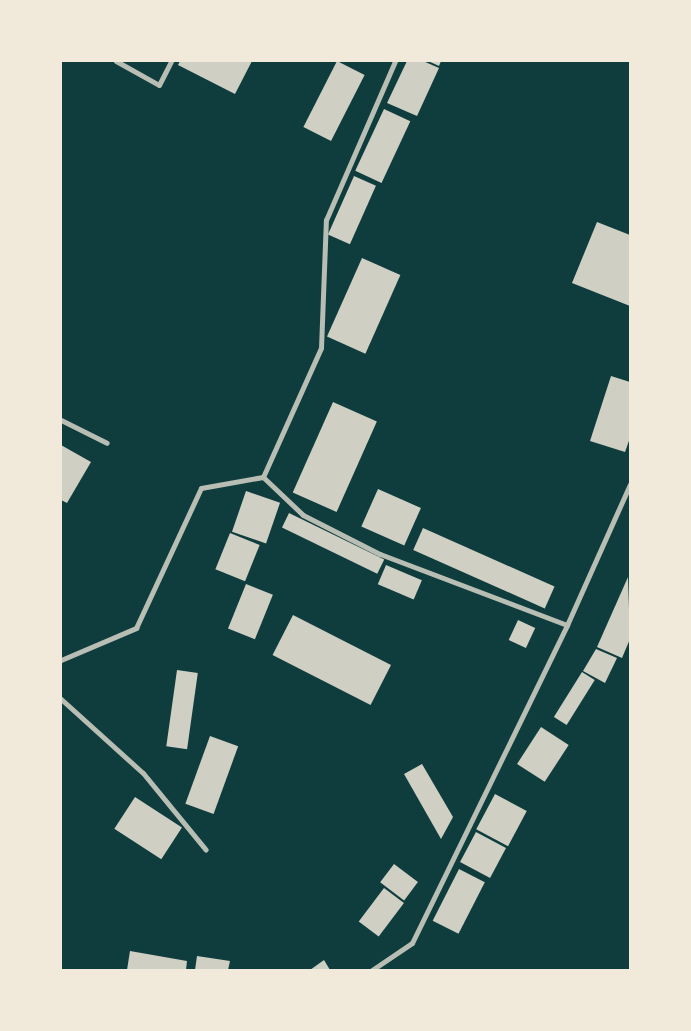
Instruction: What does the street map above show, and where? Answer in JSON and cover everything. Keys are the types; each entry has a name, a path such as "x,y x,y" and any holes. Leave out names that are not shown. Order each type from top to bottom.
{"street":[{"path":"116,61 159,85 171,61"},
{"path":"263,477 321,348 326,220 395,61"},
{"path":"61,420 107,443"},
{"path":"263,477 303,515 380,554 567,626"},
{"path":"61,660 136,628 201,488 263,477"},
{"path":"372,970 412,943 567,626 630,484"},
{"path":"61,699 144,774 206,850"}],"building":[{"path":"180,61 252,61 235,94 178,65"},
{"path":"337,61 365,75 331,141 303,127"},
{"path":"407,61 423,61 439,68 417,116 387,103"},
{"path":"428,61 441,61 439,66"},
{"path":"384,109 410,121 382,183 355,171"},
{"path":"354,176 376,186 350,244 328,234"},
{"path":"597,222 630,235 630,306 572,283"},
{"path":"362,258 400,275 365,354 327,337"},
{"path":"611,376 630,382 630,438 625,452 590,441"},
{"path":"333,402 377,422 337,512 293,492"},
{"path":"61,445 91,462 67,503 61,500"},
{"path":"378,489 421,508 404,546 361,526"},
{"path":"246,491 280,503 266,543 232,532"},
{"path":"289,513 384,559 377,574 282,527"},
{"path":"423,528 555,587 545,608 413,550"},
{"path":"230,533 260,545 245,581 215,569"},
{"path":"386,565 422,580 414,600 378,584"},
{"path":"628,577 630,639 622,658 597,647"},
{"path":"246,584 273,595 255,639 228,629"},
{"path":"293,615 391,665 371,705 273,655"},
{"path":"518,620 535,628 526,648 509,640"},
{"path":"596,649 617,658 605,683 583,671"},
{"path":"177,670 198,673 187,749 166,746"},
{"path":"582,672 595,680 567,725 554,717"},
{"path":"541,727 569,745 545,782 517,764"},
{"path":"210,736 238,746 214,814 185,804"},
{"path":"422,764 453,817 441,839 404,774"},
{"path":"495,794 527,811 508,846 476,829"},
{"path":"135,797 182,827 161,859 114,829"},
{"path":"476,832 506,848 490,878 460,862"},
{"path":"394,864 418,882 404,900 380,882"},
{"path":"459,869 485,882 459,934 433,921"},
{"path":"384,888 404,903 379,937 359,922"},
{"path":"130,951 187,961 186,970 127,970"},
{"path":"197,956 230,961 228,970 195,970"},
{"path":"324,960 330,970 310,970"}]}
